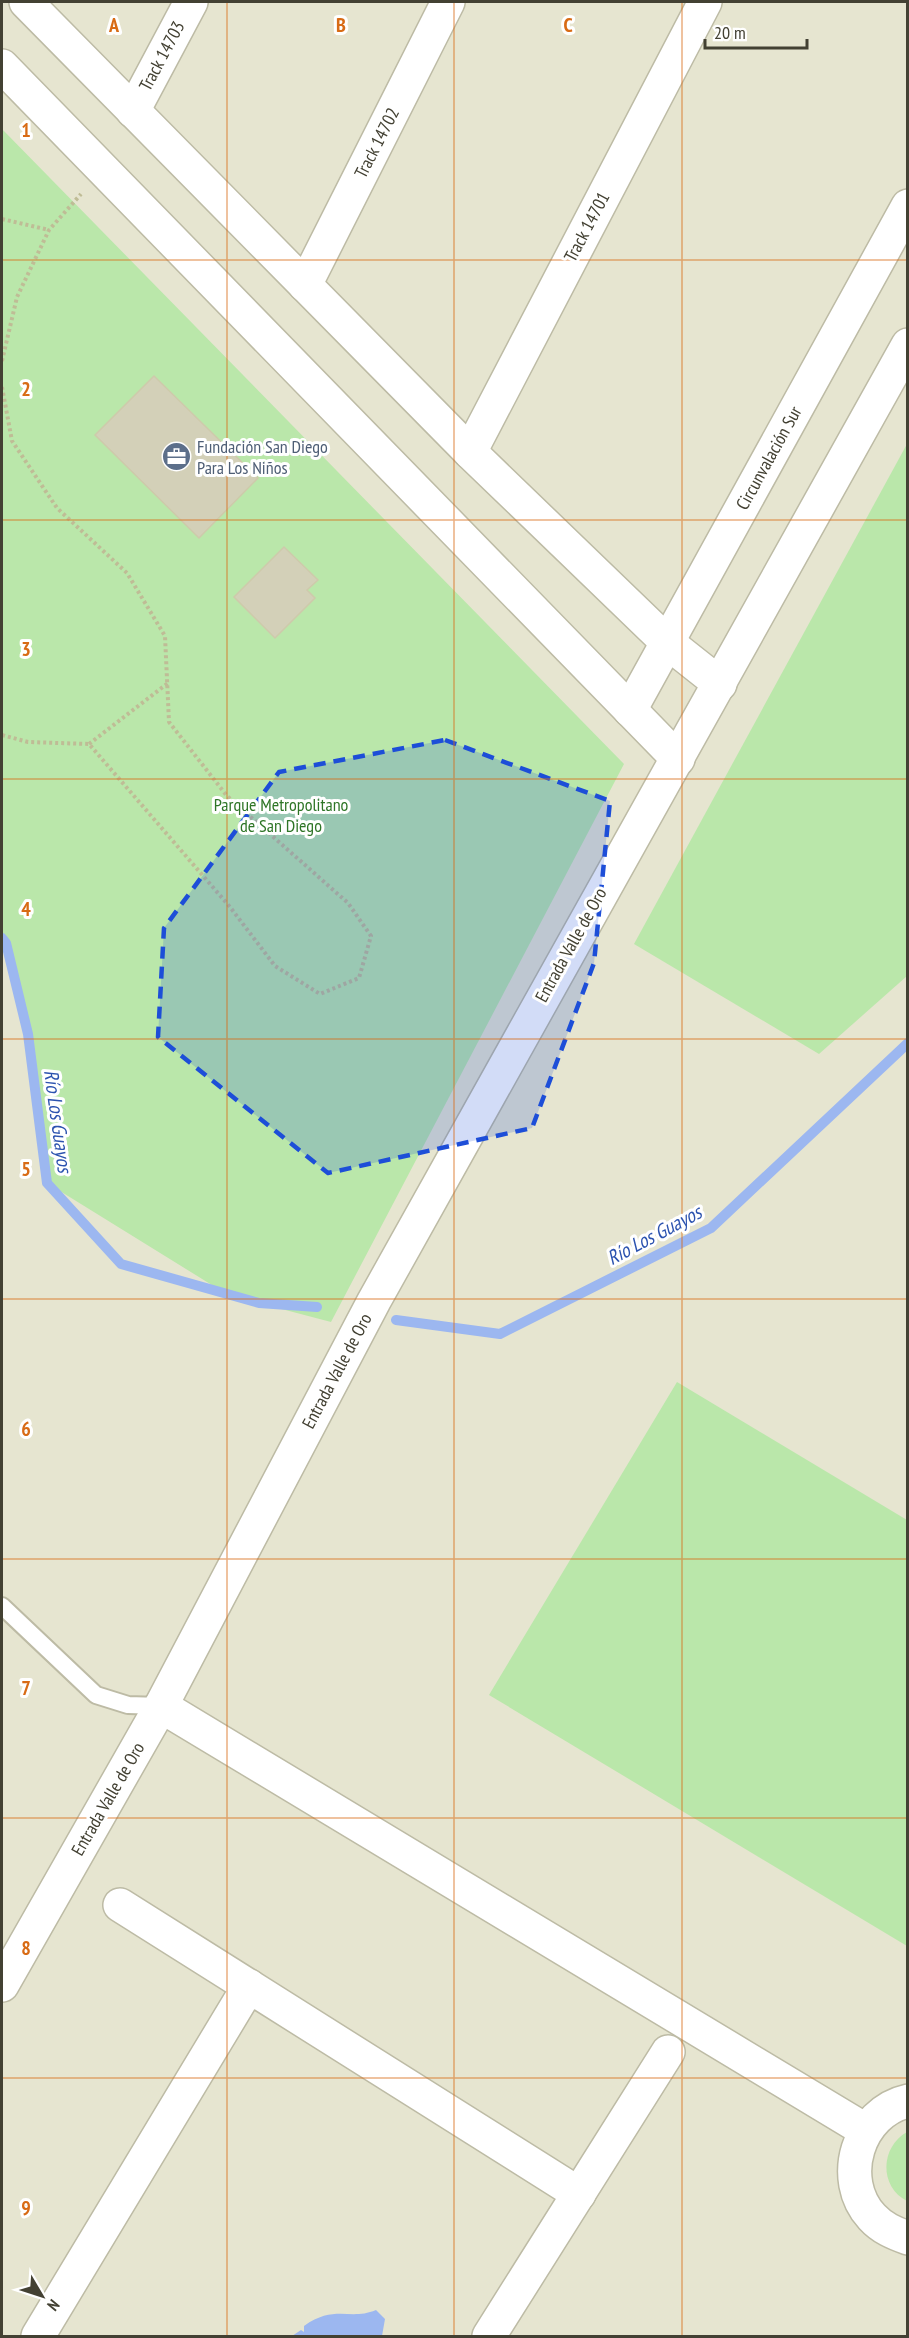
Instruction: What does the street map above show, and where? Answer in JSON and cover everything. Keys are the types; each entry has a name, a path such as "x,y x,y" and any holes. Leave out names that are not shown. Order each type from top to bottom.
{"street":[{"path":"26,2 470,452 667,642 720,684"},
{"name":"Track 14703","path":"133,111 191,2"},
{"name":"Track 14702","path":"305,285 448,2"},
{"name":"Track 14701","path":"470,452 705,2"},
{"path":"2,66 678,759 908,345"},
{"name":"Circunvalación Sur","path":"630,710 908,206"},
{"name":"Entrada Valle de Oro","path":"2,1985 161,1707 374,1301 612,871 678,759"},
{"path":"161,1707 865,2130"},
{"path":"120,1905 579,2194"},
{"path":"38,2337 249,1986"},
{"path":"489,2337 668,2052"},
{"path":"908,2101 880,2114 865,2130 856,2151 854,2174 859,2196 871,2216 888,2230 908,2238"}],"lane":[{"path":"2,1606 96,1695 128,1705 161,1707"}],"path":[{"path":"2,361 17,297 49,230 103,168"},
{"path":"2,219 49,230"},
{"path":"2,387 12,441 57,508 127,573 165,636 169,722 227,796 310,872 348,903 371,936 359,978 320,994 275,966 230,907 88,744"},
{"path":"2,735 28,742 88,744 168,683"}],"highlighted area":[{"path":"445,740 610,801 594,963 532,1128 328,1173 158,1037 164,928 279,772"}],"shaded area":[{"path":"2,2 907,2 907,2336 2,2336"}],"green space":[{"name":"Parque Metropolitano de San Diego","path":"2,129 624,764 331,1322 228,1295 47,1183 28,1034 6,943 2,938"},
{"path":"907,444 907,976 819,1054 634,944"},
{"path":"677,1382 907,1520 907,1946 489,1695"},
{"path":"907,2132 907,2201 891,2186 886,2167 892,2147"}],"water":[{"path":"376,2310 385,2319 382,2336 292,2336 301,2330 304,2332 304,2326 315,2319 334,2314 358,2314"}],"building":[{"name":"Fundación San Diego Para Los Niños","path":"154,376 258,478 199,538 95,435"},
{"path":"284,547 318,580 307,590 315,598 275,638 234,597"}],"waterway":[{"name":"Río Los Guayos","path":"2,938 6,943 28,1034 47,1183 121,1264 259,1303 317,1307"},
{"name":"Río Los Guayos","path":"396,1320 500,1334 711,1228 908,1043"}],"place":[{"name":"Fundación San Diego Para Los Niños","path":"176,457"}]}
